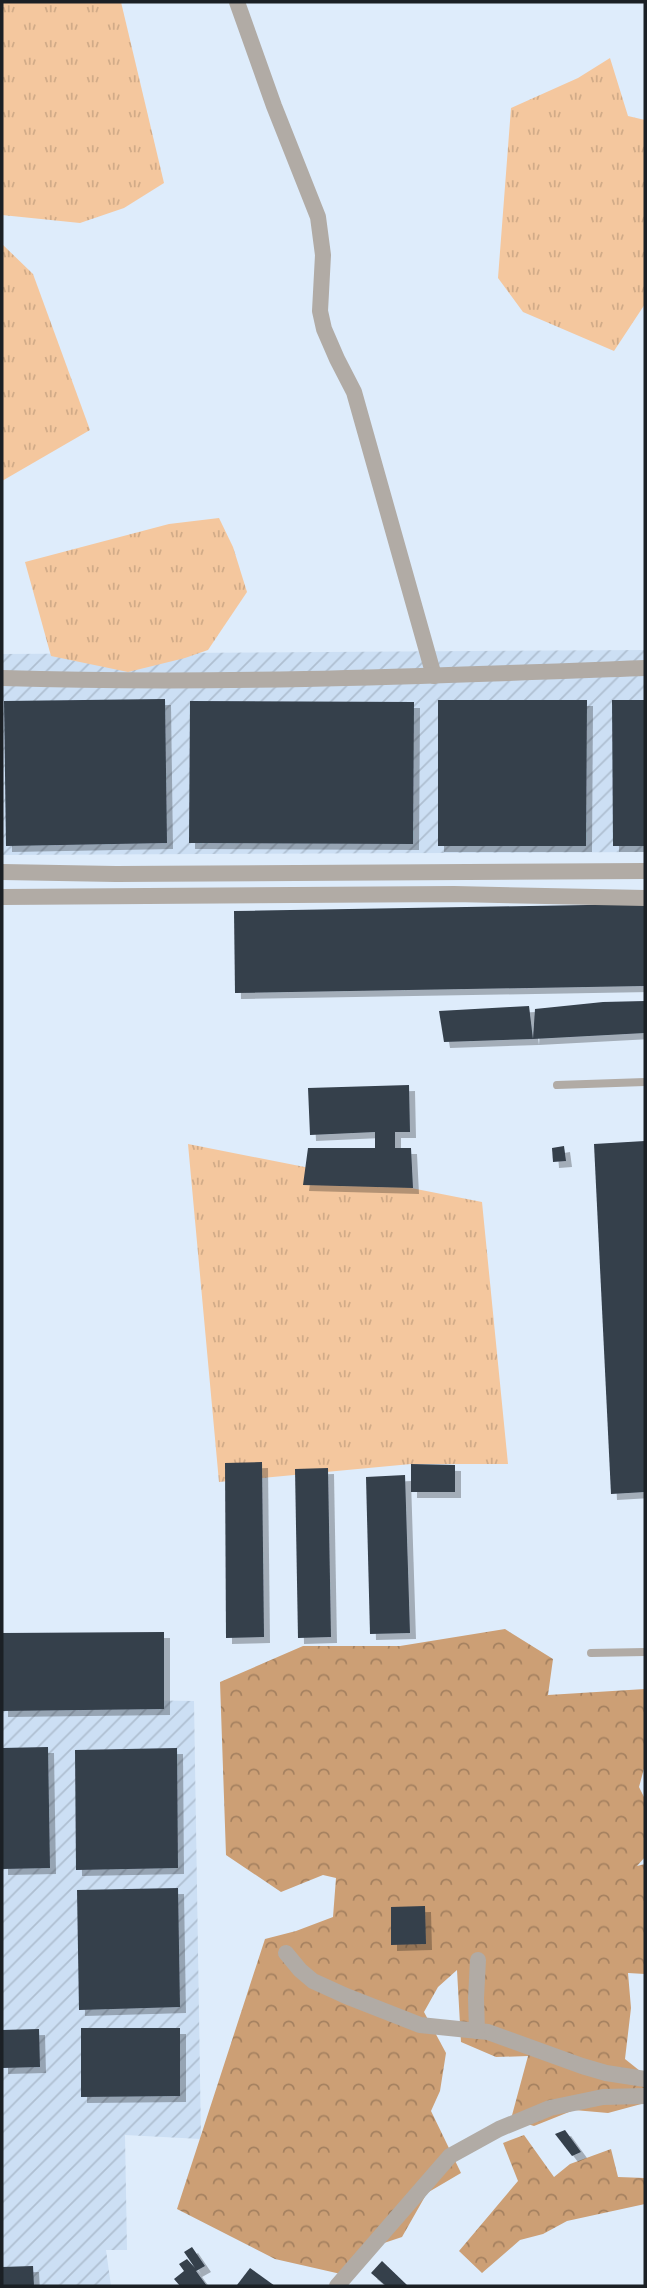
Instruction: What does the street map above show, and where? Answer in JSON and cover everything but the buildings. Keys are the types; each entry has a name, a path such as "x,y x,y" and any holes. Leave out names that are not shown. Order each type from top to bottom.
{"street":[{"path":"237,2 318,217 323,254 320,311 324,328 354,392 434,676"},
{"path":"2,678 119,682 434,676 645,668"},
{"path":"2,872 116,874 645,871"},
{"path":"2,897 454,894 645,898"},
{"path":"286,1953 306,1977 346,1996 428,2027 500,2035 606,2073 645,2079"},
{"path":"477,2031 475,1998 478,1960"},
{"path":"337,2286 450,2156 499,2129 550,2108 603,2097 645,2096"}],"lane":[{"path":"557,1085 645,1082"},
{"path":"592,1653 645,1652"}],"shaded area":[{"path":"645,650 645,852 2,855 2,654"},
{"path":"2,1698 194,1701 201,2139 125,2135 127,2250 106,2250 111,2286 2,2286"}],"green space":[{"path":"2,2 121,2 164,183 124,208 80,223 2,215"},
{"path":"610,58 628,116 645,120 645,304 614,351 523,312 498,278 511,108 578,78"},
{"path":"2,244 33,274 90,430 2,481"},
{"path":"219,518 233,547 247,592 208,650 128,672 51,656 25,562 169,524"},
{"path":"188,1144 482,1202 508,1464 411,1464 219,1482"},
{"path":"505,1629 553,1659 548,1695 645,1689 645,1765 639,1787 645,1799 645,1857 637,1866 645,1864 645,1974 628,1973 631,2008 625,2059 645,2075 645,2103 608,2113 574,2110 534,2126 511,2119 528,2056 496,2057 461,2042 457,1970 438,1987 424,2012 446,2053 440,2091 431,2111 461,2173 427,2193 402,2237 363,2250 354,2277 275,2259 177,2209 265,1939 333,1917 336,1878 323,1875 281,1892 226,1855 220,1682 303,1646 400,1646"},
{"path":"524,2135 554,2177 570,2164 611,2149 618,2177 645,2178 645,2204 567,2221 543,2234 520,2240 482,2273 459,2251 518,2181 503,2143"}]}
